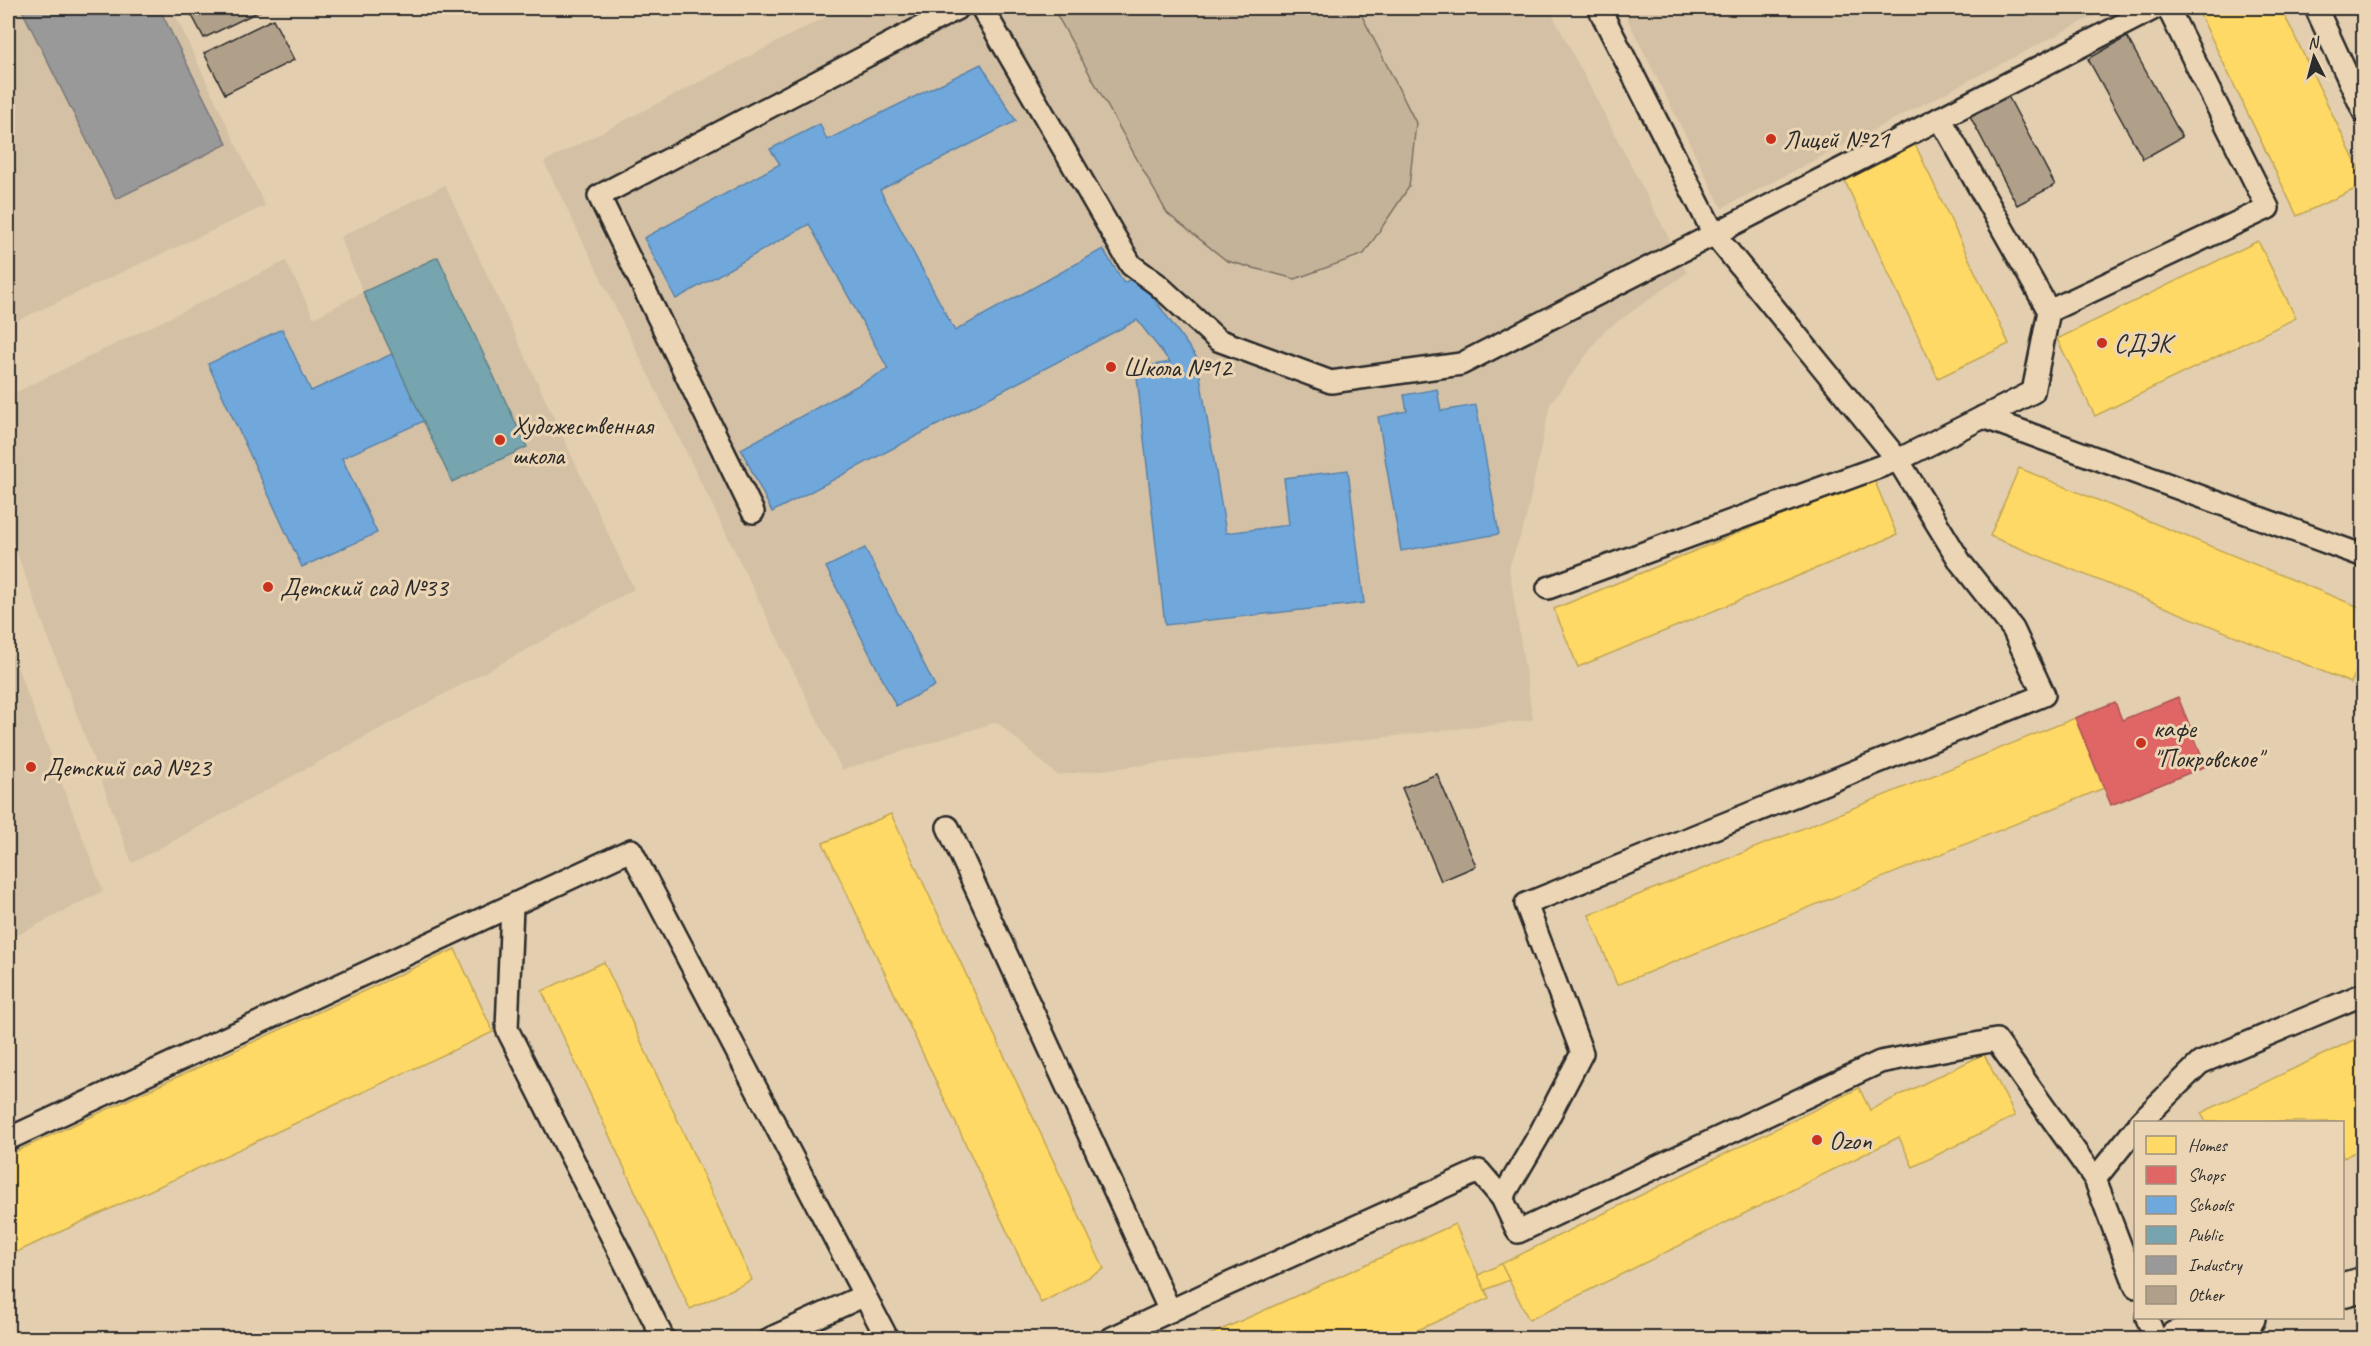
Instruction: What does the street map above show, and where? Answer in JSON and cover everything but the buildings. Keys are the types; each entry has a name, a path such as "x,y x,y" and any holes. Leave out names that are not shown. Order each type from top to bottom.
{"street":[{"path":"2344,1290 2364,1284"},
{"path":"2176,1338 2236,1326"}],"lane":[{"path":"753,512 600,195 958,8"},
{"path":"982,8 1131,265 1157,284 1218,340 1331,382 1461,364 2155,8"},
{"path":"1502,1198 1538,1137 1582,1053 1526,903 2044,695 2013,629 1961,564 1898,460 1714,234 1599,8"},
{"path":"2049,311 2268,208 2168,8"},
{"path":"2316,8 2364,112"},
{"path":"1548,588 1898,460 2033,392 2049,311 1940,118"},
{"path":"1983,417 2364,556"},
{"path":"948,827 1170,1311"},
{"path":"8,1139 632,850 886,1338"},
{"path":"512,906 507,1029 663,1338"},
{"path":"2141,1121 2200,1063 2364,994"},
{"path":"1112,1338 1479,1171 1502,1198 1518,1232 1880,1062 1996,1040 2095,1179 2134,1282"},
{"path":"2095,1179 2134,1130"},
{"path":"771,1338 863,1296"},
{"path":"2148,1319 2155,1338"}],"shaded area":[{"path":"8,8 172,8 265,206 8,325"},
{"name":"Школа №12","path":"843,8 1549,8 1687,273 1604,331 1550,404 1525,523 1509,567 1533,720 1057,775 997,722 842,770 544,162"},
{"path":"1053,8 1358,8 1416,123 1409,187 1364,254 1295,279 1227,261 1167,213"},
{"name":"Лицей №21","path":"1622,8 2109,8 1722,208"},
{"name":"Детский сад №33","path":"445,185 634,589 132,863 8,529 8,396 286,261 314,318 363,292 340,237"},
{"name":"Детский сад №23","path":"8,643 103,891 8,940"}],"place":[{"name":"Лицей №21","path":"1771,139"},
{"name":"СДЭК","path":"2102,343"},
{"name":"Школа №12","path":"1111,367"},
{"name":"Художественная школа","path":"500,440"},
{"name":"Детский сад №33","path":"268,587"},
{"name":"кафе \"Покровское\"","path":"2141,743"},
{"name":"Детский сад №23","path":"31,767"},
{"name":"Ozon","path":"1817,1140"}]}
